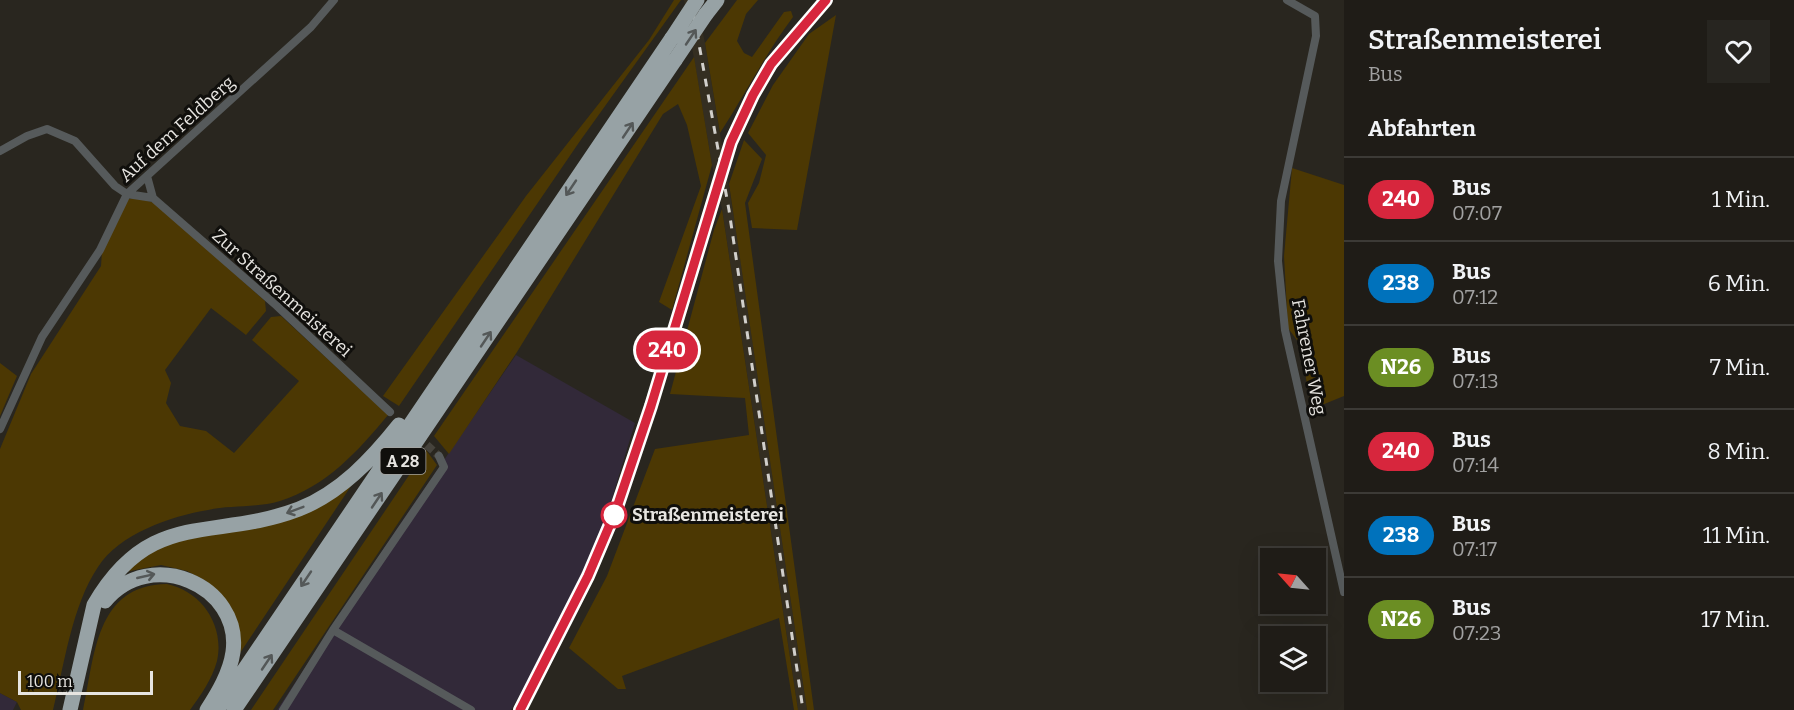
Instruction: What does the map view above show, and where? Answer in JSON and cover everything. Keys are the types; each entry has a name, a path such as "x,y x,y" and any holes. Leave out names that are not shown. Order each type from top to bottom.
{"highway":[{"name":"A 28","path":"217,710 697,0"},
{"name":"A 28","path":"234,710 717,0"},
{"path":"70,710 94,605 102,591 140,552 178,533 282,515 308,505 352,476 399,424 420,408"},
{"path":"88,626 113,592 138,577 170,574 188,579 206,590 220,605 229,621 233,652 225,678 207,710"}],"main road":[{"path":"520,710 588,576 616,510 651,406 731,142 753,95 771,64 826,0"}],"street":[{"name":"Auf dem Feldberg","path":"0,429 42,337 100,250 127,194 311,27 334,0"},
{"name":"Fahrener Weg","path":"1287,0 1315,16 1316,36 1285,180 1278,261 1285,330 1344,592"},
{"path":"0,151 27,136 47,129 75,141 115,186 127,194 153,198 147,176"},
{"name":"Zur Straßenmeisterei","path":"153,198 277,306 390,412"},
{"path":"284,710 333,630 444,466 439,456"},
{"path":"333,630 471,710"}],"shaded area":[{"path":"674,0 681,0 580,141 399,406 383,396 526,196 649,40"},
{"path":"684,0 696,0 705,43 736,229 807,710 798,710 722,209 712,165"},
{"path":"737,0 758,0 746,14 737,41 744,53 752,57 784,12 791,11 793,17 773,45 720,133 705,43"},
{"path":"836,15 797,230 752,228 748,203 759,183 766,155 748,133 773,85 809,34"},
{"path":"694,57 712,165 672,310 659,302 701,186 687,125 678,104 663,114 517,352 449,454 434,436"},
{"path":"744,140 762,159 745,203 814,710 807,710 729,184"},
{"path":"1292,168 1344,185 1344,396 1312,409 1299,343 1288,328 1284,256"},
{"path":"137,198 155,203 265,301 266,311 246,335 211,308 165,370 171,383 166,403 180,426 206,431 234,453 299,381 252,340 271,317 281,316 388,415 340,466 327,477 297,494 271,503 217,508 178,517 147,528 119,545 98,567 82,599 70,636 53,710 21,710 17,702 0,693 0,449 31,374 101,266 102,251 128,199"},
{"path":"722,209 798,710 794,710 779,618 622,676 626,689 618,689 569,648 607,576 655,449 749,435 745,398 670,394 714,230"},
{"path":"516,355 635,423 606,518 563,619 511,710 277,710 396,530"},
{"path":"0,363 17,376 0,416"},
{"path":"426,450 437,465 273,710 251,710"},
{"path":"355,480 236,659 226,600 206,581 187,571 161,565 125,572 158,547 181,536 239,529"},
{"path":"167,584 190,594 200,602 214,623 219,648 217,661 198,699 190,710 83,710 96,647 112,610 125,597 143,587"},
{"path":"0,693 17,702 13,710 0,710"}],"tunnel":[{"path":"418,437 439,456"}],"railway":[{"path":"691,0 729,210 803,710"}],"bus line":[{"name":"240","path":"520,710 545,666 588,576 616,510 651,406 731,142 753,95 771,64 826,0"}],"place":[{"name":"Straßenmeisterei","path":"614,515"}]}
